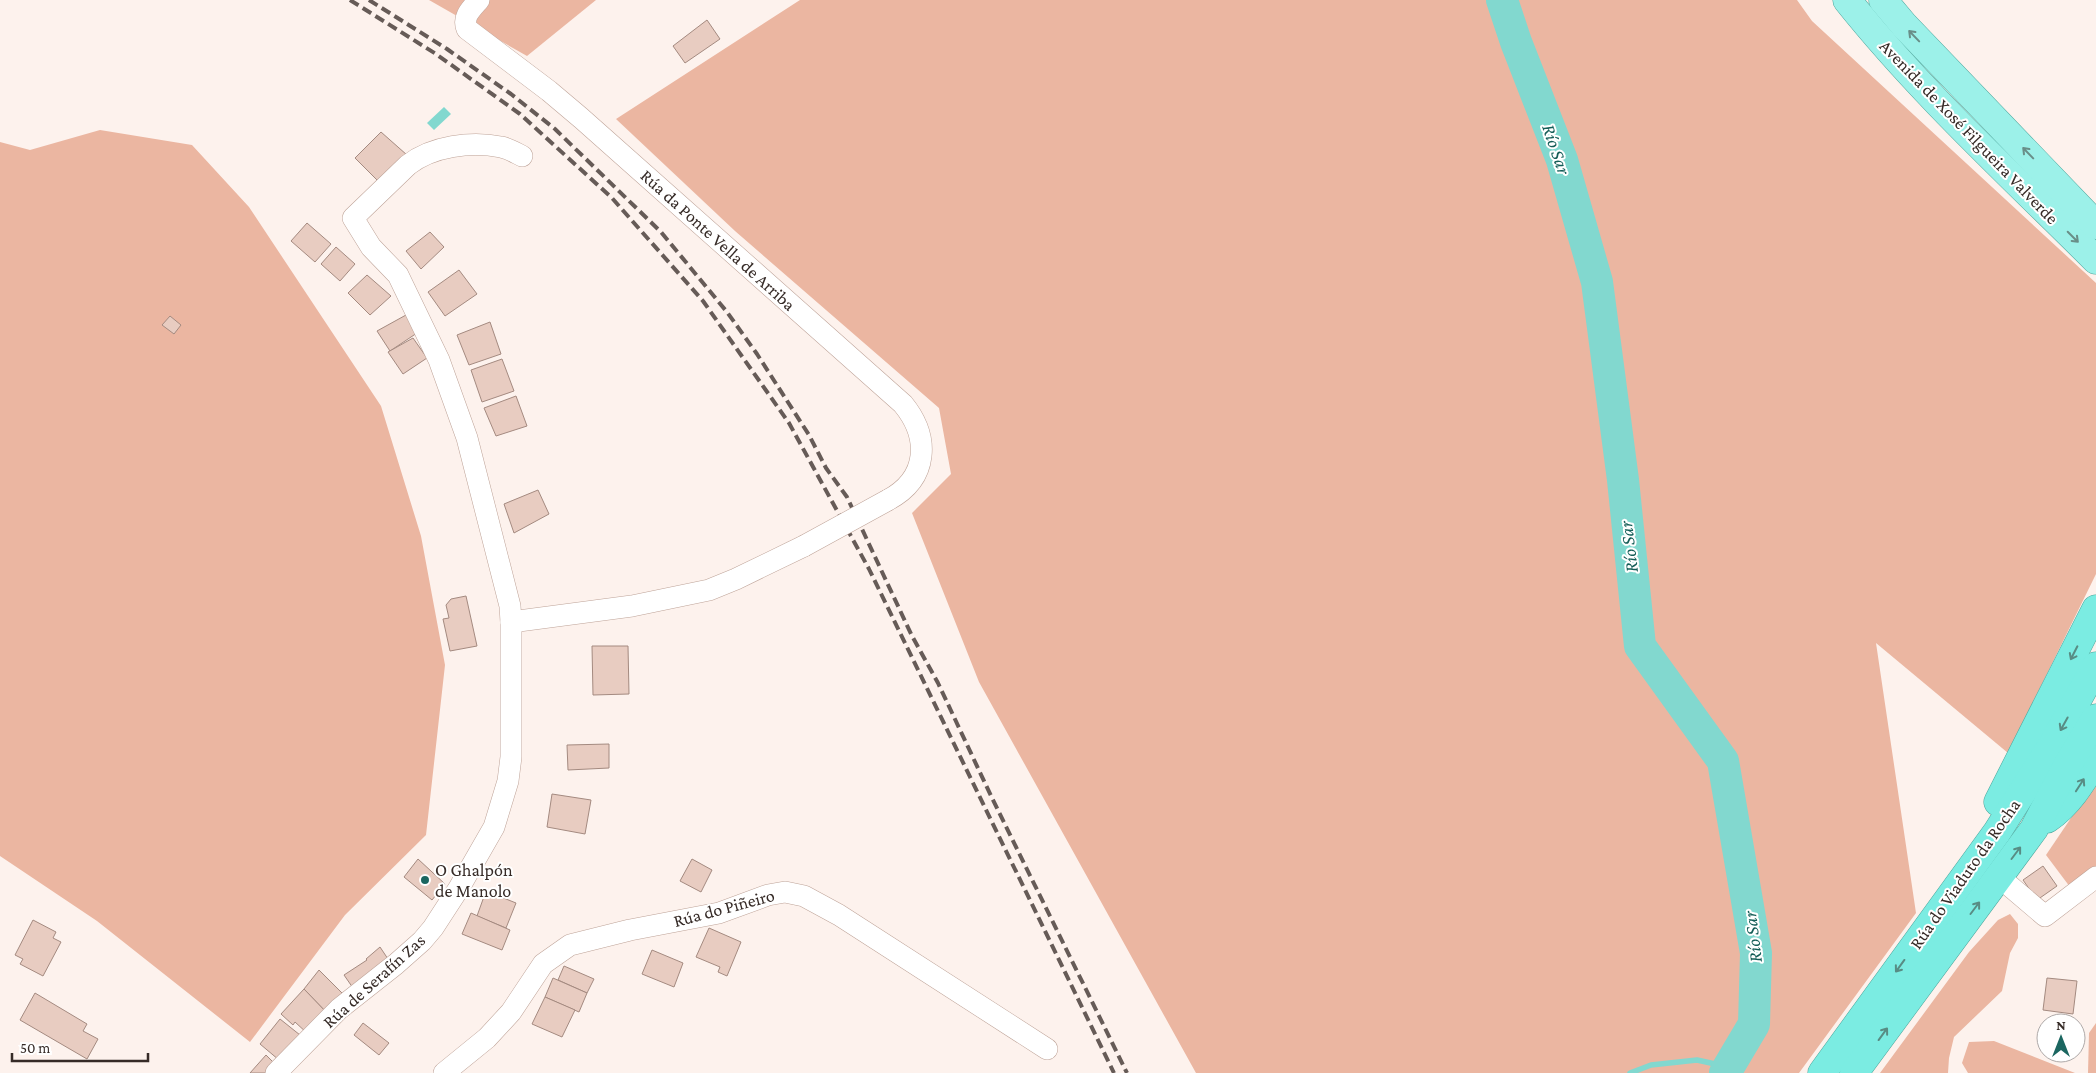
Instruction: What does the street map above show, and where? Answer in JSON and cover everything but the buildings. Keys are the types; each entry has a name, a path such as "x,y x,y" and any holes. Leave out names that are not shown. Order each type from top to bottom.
{"highway":[{"path":"1960,885 2003,791 2096,609"},
{"name":"Rúa do Viaduto da Rocha","path":"1854,1073 1941,933 1960,885 1997,832 2054,742 2096,666"},
{"name":"Rúa do Viaduto da Rocha","path":"1822,1073 1941,933 1998,876 2034,829 2066,768 2096,718"},
{"path":"2034,829 2058,811 2075,793 2096,760"}],"main road":[{"name":"Avenida de Xosé Filgueira Valverde","path":"1847,0 1877,37 1924,89 2096,260"},
{"name":"Avenida de Xosé Filgueira Valverde","path":"1883,0 1904,26 2096,225"},
{"path":"2062,188 2096,214"}],"street":[{"name":"Rúa da Ponte Vella de Arriba","path":"479,0 466,16 465,23 467,29 568,107 889,391 914,417 922,441 922,457 915,474 910,483 897,496 804,546 736,579 709,590 632,606 512,622"},
{"name":"Rúa de Serafín Zas","path":"276,1073 339,1009 396,964 422,941 433,928 459,888 494,827 508,781 511,757 512,622 497,550 468,438 439,360 398,274 371,247 353,218 408,166 418,158 432,152 456,146 487,146 502,147 522,156"},
{"path":"1998,876 2045,916 2096,878"},
{"name":"Rúa do Piñeiro","path":"444,1073 487,1038 511,1012 543,964 570,945 630,930 720,913 768,895 785,892 804,896 839,915 1046,1050"}],"shaded area":[{"path":"429,0 596,0 527,56"},
{"path":"800,0 1797,0 1812,21 2096,283 2096,574 2008,753 1876,643 1916,913 1799,1073 1196,1073 979,682 912,513 951,474 939,408 735,231 616,119"},
{"path":"100,130 192,145 249,207 381,406 421,536 445,665 426,835 345,915 250,1042 97,921 0,856 0,142 30,150"},
{"path":"2096,781 2096,867 2070,887 2046,855"},
{"path":"2010,914 2018,924 2018,938 2010,953 2002,991 1954,1037 1948,1073 1880,1073 1969,952 1998,920"},
{"path":"2096,1023 2096,1073 2088,1073 2089,1033"},
{"path":"1994,1041 2036,1058 2036,1063 2050,1063 2075,1073 1968,1073 1962,1063 1969,1042"}],"water":[{"path":"444,107 451,114 434,130 427,123"}],"waterway":[{"name":"Río Sar","path":"1502,0 1516,42 1562,160 1597,282 1623,480 1640,646 1723,761 1756,953 1754,1024 1725,1073"},
{"path":"1630,1073 1651,1065 1697,1060 1729,1067"}],"railway":[{"path":"350,0 436,54 520,114 612,198 703,301 789,423 869,569 1114,1073"},
{"path":"369,0 447,49 511,94 555,129 661,232 727,312 757,354 809,435 826,468 847,497 912,636 938,683 992,798 1127,1073"}],"place":[{"name":"O Ghalpón de Manolo","path":"425,880"}]}
